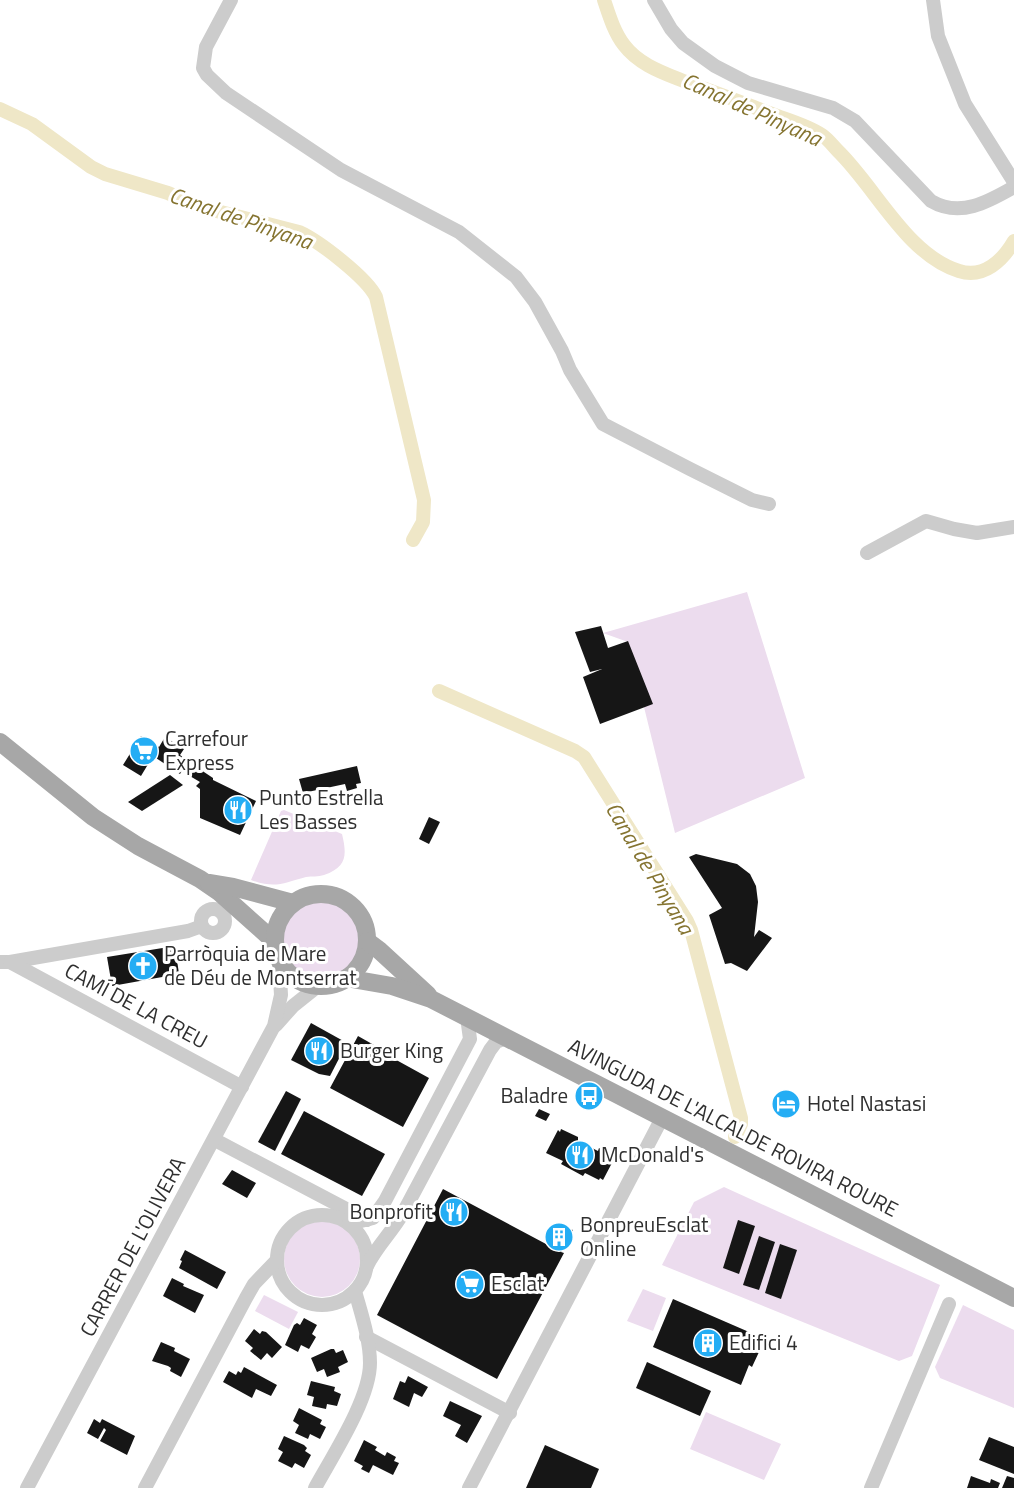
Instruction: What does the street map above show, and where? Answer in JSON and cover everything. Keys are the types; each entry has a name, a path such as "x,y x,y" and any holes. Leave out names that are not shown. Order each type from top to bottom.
{"main road":[{"path":"0,742 101,822 138,846 204,882 275,942"},
{"path":"204,882 294,903"},
{"path":"318,894 340,898 353,907 362,919 367,941 361,962 346,978 333,984 318,986 305,983 292,976 279,960 275,942 279,920 294,903 318,894"},
{"path":"367,941 380,950 431,999"},
{"path":"346,978 392,986 431,999"},
{"name":"AVINGUDA DE L'ALCALDE ROVIRA ROURE","path":"431,999 1014,1298"}],"street":[{"path":"231,0 206,47 203,68 226,93 341,170 459,232 516,277 535,302 570,370 603,424 752,500 769,504"},
{"path":"654,0 683,43 715,66 748,83 833,108 855,121 936,204 955,209 974,207 1014,187"},
{"path":"933,0 938,36 965,104 1014,182"},
{"path":"867,553 926,521 977,533 1014,527"},
{"name":"CAMÍ DE LA CREU","path":"5,962 188,931 202,926"},
{"path":"43,980 42,966 46,955"},
{"name":"CARRER DE L'OLIVERA","path":"27,1488 274,1026 281,995 279,960"},
{"name":"CAMÍ DE LA CREU","path":"5,962 43,980 242,1087"},
{"name":"CARRER DE L'OLIVERA","path":"274,1026 293,1006 318,986"},
{"path":"349,1224 367,1220 377,1214 385,1201 470,1039 467,1017"},
{"path":"366,1267 367,1255 364,1243 349,1224 336,1217 322,1215 308,1217 295,1223 278,1246 276,1261 279,1276 287,1289 298,1299 313,1304 328,1305 343,1300 355,1291 373,1253 397,1224 490,1050 496,1042 506,1038"},
{"path":"470,1488 662,1118"},
{"path":"427,1122 430,1131 440,1142"},
{"path":"420,1136 440,1142"},
{"path":"215,1140 367,1220"},
{"path":"145,1488 254,1284 276,1261"},
{"path":"315,1488 367,1386 370,1362 355,1291"},
{"path":"871,1488 950,1304"},
{"path":"366,1336 510,1413"}],"shaded area":[{"path":"747,592 805,778 675,833 628,642 603,633"},
{"path":"284,810 342,834 345,854 337,868 324,875 279,884 251,880 281,811"},
{"path":"321,901 336,904 348,913 357,925 360,940 357,955 348,967 336,976 321,979 306,976 294,967 285,955 282,940 285,925 294,913 306,904"},
{"path":"724,1187 940,1285 912,1356 899,1361 662,1265 694,1202"},
{"path":"322,1221 337,1224 349,1232 357,1244 360,1259 357,1274 349,1286 337,1294 322,1297 307,1294 295,1286 287,1274 284,1259 287,1244 295,1232 307,1224"},
{"path":"643,1289 666,1298 653,1331 627,1321"},
{"path":"264,1295 298,1312 289,1329 255,1311"},
{"path":"963,1305 1014,1330 1014,1408 940,1378 935,1367"},
{"path":"706,1412 781,1444 764,1480 690,1449"}],"building":[{"path":"601,626 608,648 628,641 653,704 600,724 583,677 602,669 590,672 575,632"},
{"path":"141,736 159,747 165,737 184,749 180,755 188,761 180,774 153,756 141,776 123,765"},
{"path":"189,762 213,780 256,801 240,835 200,818 200,789 196,786 200,782 183,772"},
{"path":"357,766 361,783 356,784 357,788 347,791 345,784 303,793 299,779"},
{"path":"170,775 183,785 142,811 128,802"},
{"path":"429,817 440,822 429,844 419,839"},
{"path":"696,854 737,864 750,874 756,886 758,902 754,937 759,930 772,938 747,971 731,963 725,964 709,915 722,908 689,857"},
{"name":"Parròquia de Mare de Déu de Montserrat","path":"175,946 179,974 112,986 107,957"},
{"name":"Burger King","path":"311,1023 347,1043 330,1076 319,1074 291,1060"},
{"path":"358,1036 429,1078 403,1127 330,1088"},
{"path":"286,1091 301,1099 275,1151 258,1142"},
{"path":"539,1109 550,1114 546,1121 535,1116"},
{"path":"304,1111 385,1154 362,1196 281,1154"},
{"name":"McDonald's","path":"561,1129 578,1137 578,1141 598,1151 599,1148 611,1154 610,1160 613,1161 603,1180 585,1173 583,1176 561,1164 563,1161 546,1153 558,1130 560,1132"},
{"path":"232,1170 256,1183 247,1198 222,1184"},
{"name":"Esclat","path":"443,1189 546,1244 556,1224 573,1230 561,1252 564,1253 497,1379 377,1315"},
{"path":"738,1220 755,1226 739,1274 723,1268"},
{"path":"759,1236 775,1242 759,1290 743,1285"},
{"path":"780,1244 797,1250 781,1299 765,1293"},
{"path":"185,1250 226,1272 217,1289 179,1268"},
{"path":"172,1278 184,1284 183,1286 204,1295 195,1313 163,1296"},
{"name":"Edifici 4","path":"673,1299 765,1339 752,1367 749,1365 741,1385 653,1347"},
{"path":"304,1318 317,1325 312,1334 316,1337 309,1349 301,1345 298,1352 285,1345 294,1325 297,1323 300,1325"},
{"path":"254,1329 260,1334 262,1331 266,1332 282,1347 272,1358 267,1353 261,1360 250,1351 253,1348 245,1341"},
{"path":"161,1342 175,1348 174,1351 190,1359 181,1377 170,1371 171,1368 168,1366 152,1361"},
{"path":"334,1349 336,1353 343,1350 348,1362 338,1367 340,1372 327,1377 324,1369 317,1372 311,1358"},
{"path":"647,1362 711,1391 700,1416 636,1388"},
{"path":"244,1367 277,1385 271,1396 256,1389 252,1398 223,1382 229,1371 236,1375 238,1371 241,1373"},
{"path":"408,1376 428,1387 422,1397 414,1393 409,1407 393,1399 400,1381 405,1383"},
{"path":"311,1381 335,1387 334,1391 341,1394 337,1406 327,1404 326,1409 312,1406 314,1397 307,1395"},
{"path":"450,1401 482,1416 467,1443 455,1436 461,1425 443,1416"},
{"path":"299,1408 322,1420 320,1424 326,1427 320,1439 310,1434 308,1439 295,1433 299,1425 293,1421"},
{"path":"94,1419 100,1423 102,1419 135,1436 127,1455 100,1441 106,1430 104,1428 98,1439 87,1433"},
{"path":"284,1436 307,1448 305,1451 311,1455 304,1468 295,1463 292,1468 278,1461 283,1452 278,1449"},
{"path":"989,1437 1014,1447 1014,1474 979,1460"},
{"path":"364,1440 377,1447 375,1450 385,1456 387,1452 396,1457 394,1461 399,1463 393,1475 373,1465 369,1473 361,1469 363,1466 354,1461"},
{"path":"545,1445 599,1469 591,1488 526,1488"},
{"path":"971,1476 990,1483 991,1479 1000,1483 998,1488 967,1488"},
{"path":"1007,1476 1014,1478 1014,1488 1002,1488"}],"waterway":[{"name":"Canal de Pinyana","path":"604,0 620,40 644,63 686,82 804,126 824,137 852,166 908,236 940,263 968,273 984,270 998,261 1014,241"},
{"name":"Canal de Pinyana","path":"0,109 32,124 91,167 105,174 168,193 197,206 299,232 330,252 363,280 376,297 424,500 423,522 413,540"},
{"name":"Canal de Pinyana","path":"439,691 584,757 691,930 741,1118 741,1124 735,1137"}],"place":[{"name":"Carrefour Express","path":"144,751"},
{"name":"Punto Estrella Les Basses","path":"238,810"},
{"name":"Parròquia de Mare de Déu de Montserrat","path":"143,966"},
{"name":"Burger King","path":"319,1051"},
{"name":"Baladre","path":"589,1096"},
{"name":"Hotel Nastasi","path":"786,1104"},
{"name":"McDonald's","path":"580,1155"},
{"name":"Bonprofit","path":"454,1212"},
{"name":"BonpreuEsclat Online","path":"559,1237"},
{"name":"Esclat","path":"470,1284"},
{"name":"Edifici 4","path":"708,1343"}]}
